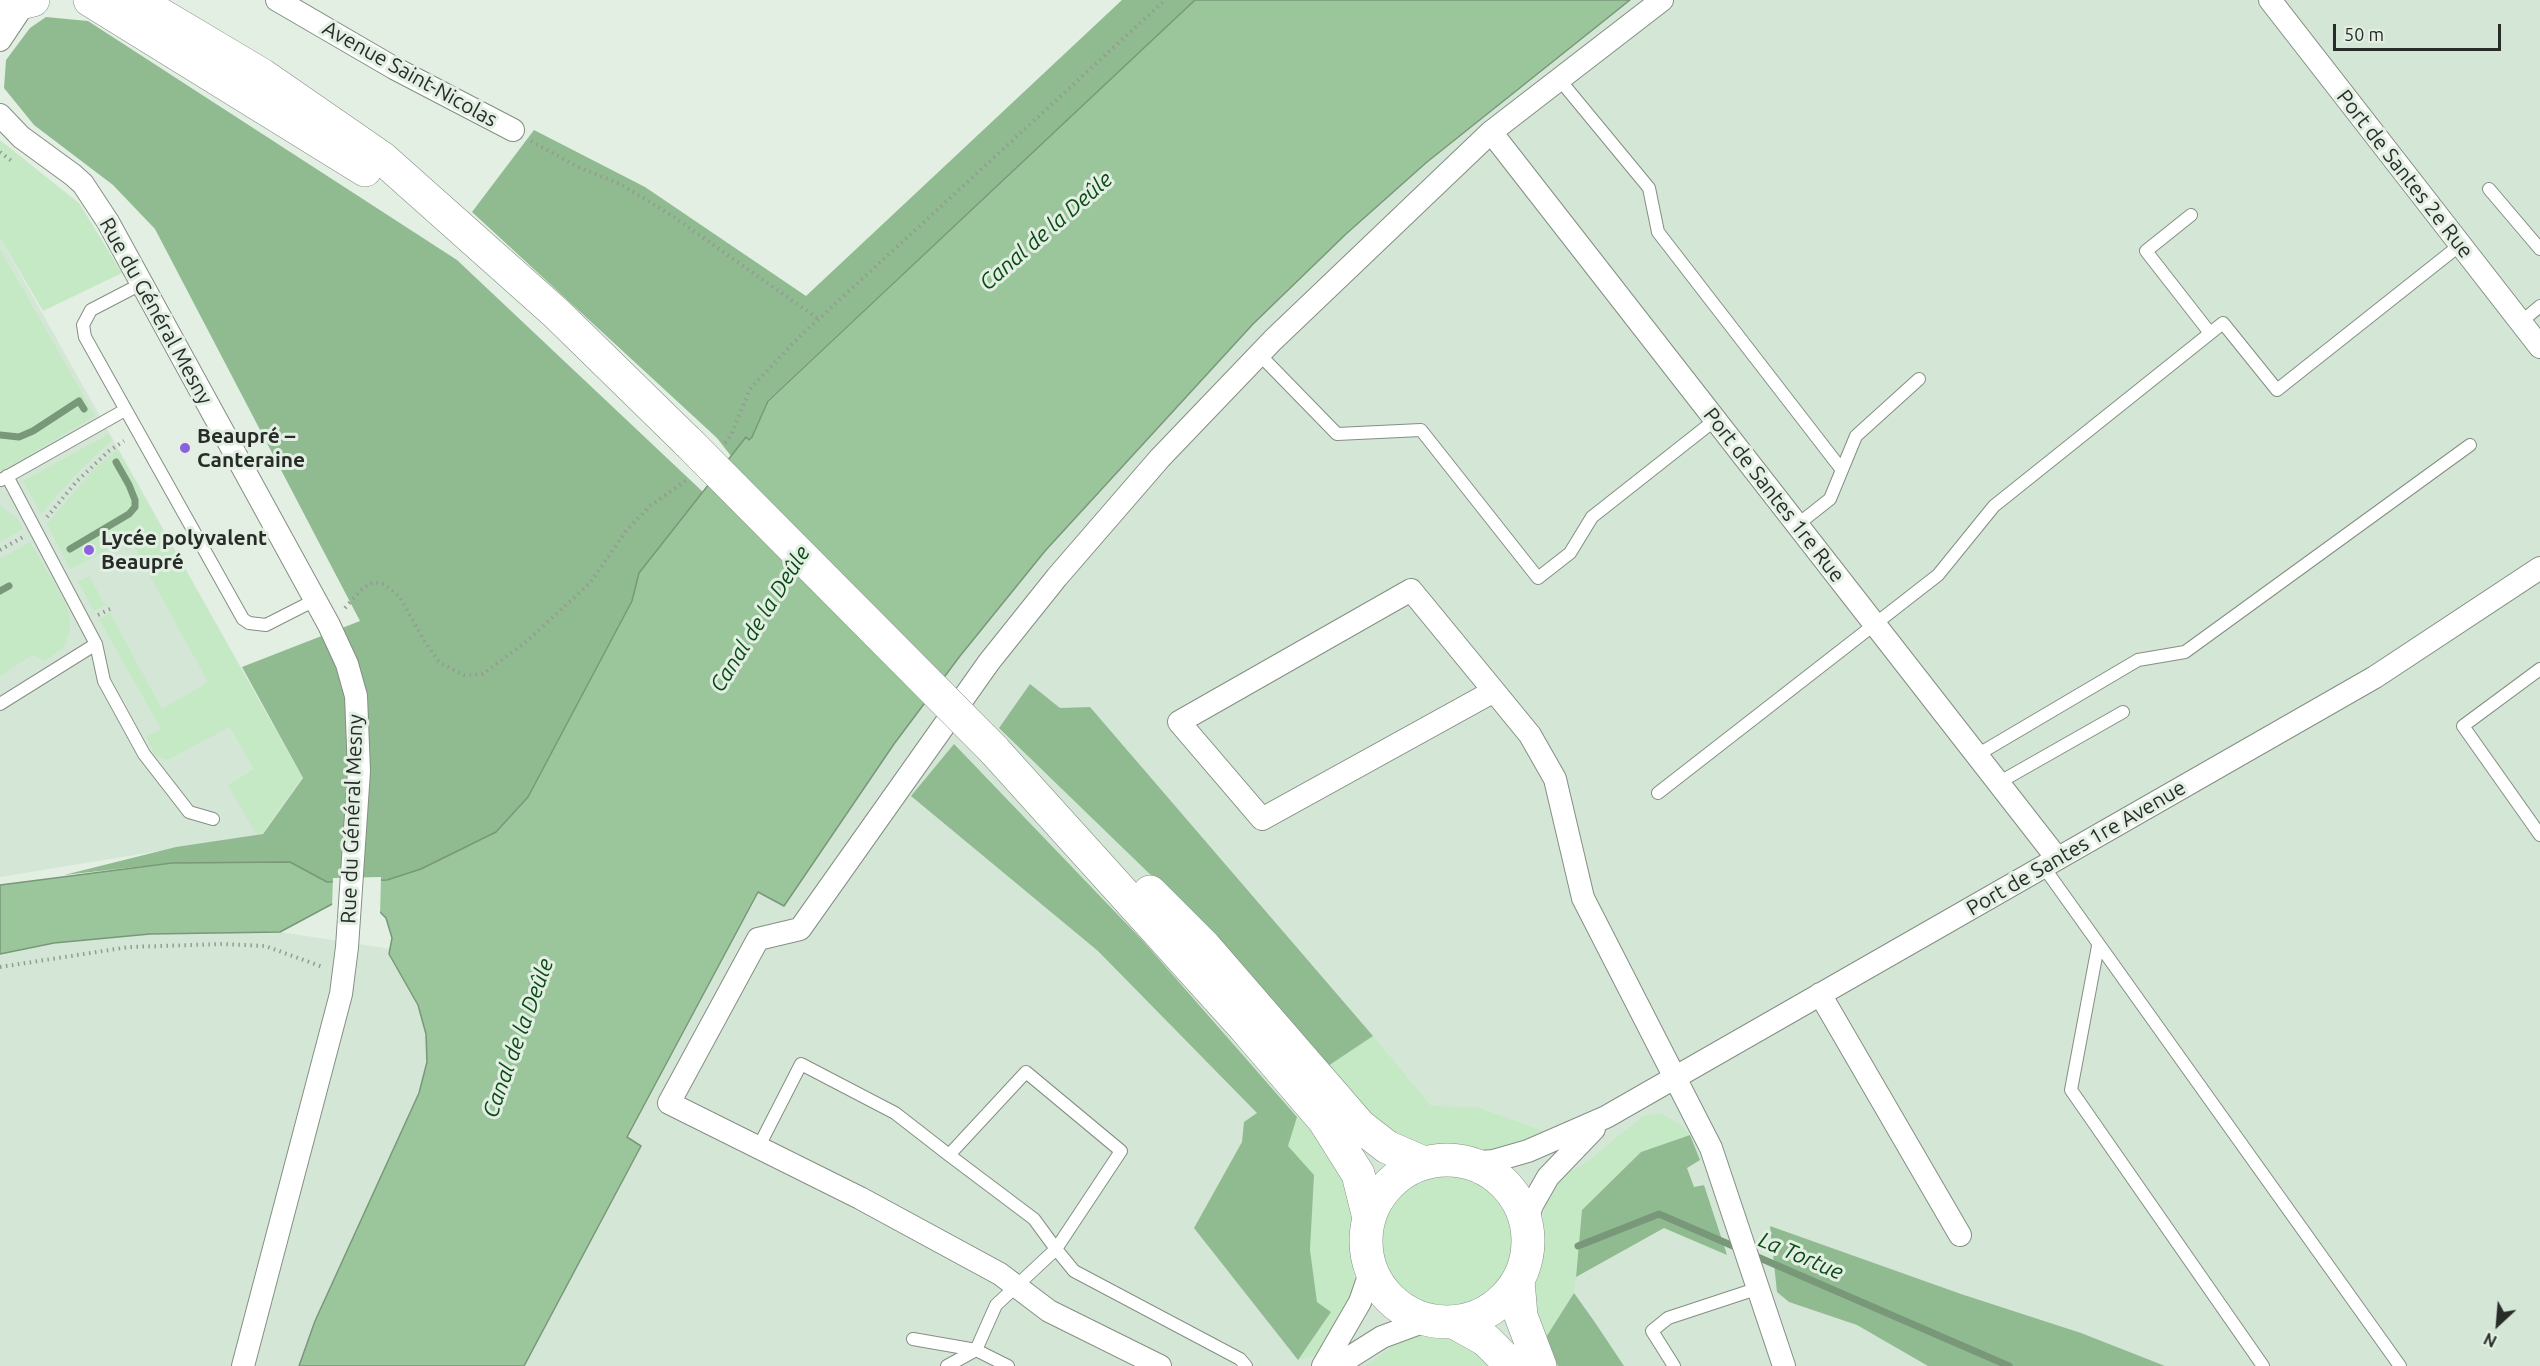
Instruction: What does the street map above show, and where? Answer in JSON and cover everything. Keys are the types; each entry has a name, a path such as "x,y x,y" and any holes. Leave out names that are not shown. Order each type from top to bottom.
{"main road":[{"path":"90,0 373,175 429,214 556,312"},
{"path":"136,0 262,75 353,136 421,190 556,312 692,458 993,749 1164,905 1250,997 1360,1126 1387,1147 1424,1163"},
{"path":"993,749 1246,1029 1324,1120 1358,1174 1369,1218"},
{"path":"1441,1321 1473,1318 1491,1310 1506,1297 1518,1281 1527,1253 1526,1224 1519,1203 1506,1186 1490,1172 1470,1163 1447,1160 1424,1163 1394,1180 1378,1197 1369,1218 1365,1239 1371,1270 1380,1288 1393,1302 1410,1313 1441,1321 1486,1340 1512,1366"},
{"path":"1518,1281 1521,1316 1540,1366"}],"street":[{"name":"Avenue Saint-Nicolas","path":"277,0 394,68 513,130"},
{"path":"1160,1366 1048,1311 1000,1274 860,1198 669,1103 758,939 800,929 995,654 1160,458 1259,354 1491,132 1662,0"},
{"name":"Port de Santes 2e Rue","path":"2270,0 2540,347"},
{"path":"0,40 19,4"},
{"name":"Rue du Général Mesny","path":"0,116 21,137 53,158 83,184 108,222 315,600 347,664 356,696 359,748 345,972 330,1043 243,1366"},
{"name":"Port de Santes 1re Rue","path":"1491,132 1977,755 2050,862"},
{"name":"Port de Santes 1re Avenue","path":"1606,1117 2375,677 2540,568"},
{"path":"1494,691 1262,819 1179,722 1411,590 1494,691 1530,735 1555,779 1583,898 1715,1157 1784,1366"},
{"path":"1820,994 1960,1235"},
{"path":"1470,1163 1493,1161 1528,1151 1606,1117"},
{"path":"1526,1224 1532,1205 1548,1177 1606,1117"},
{"path":"1323,1366 1360,1302 1371,1270"},
{"path":"1336,1366 1382,1337 1441,1321"}],"lane":[{"path":"1559,79 1649,188 1658,232 1842,470"},
{"path":"2489,189 2540,249"},
{"path":"2191,215 2146,251 2210,333"},
{"path":"1658,793 1938,576 1994,506 2223,323 2277,390 2460,245"},
{"path":"141,284 95,306 87,315 83,326 85,337 125,410 243,619 249,623 266,625 315,600"},
{"path":"2521,322 2540,306"},
{"path":"1259,354 1337,434 1421,430 1538,578 1570,553 1592,517 1715,420"},
{"path":"1797,525 1830,499 1856,436 1919,380"},
{"path":"125,410 3,478 35,529 96,644 104,681 144,754 189,812 213,819"},
{"path":"1977,755 2138,660 2185,652 2470,446"},
{"path":"0,704 96,644"},
{"path":"2540,669 2463,726 2540,835"},
{"path":"1998,783 2123,712"},
{"path":"2050,862 2098,946 2400,1366"},
{"path":"2098,946 2071,1090 2263,1366"},
{"path":"758,1148 801,1064 895,1113 1034,1219 1074,1271 1240,1359 1246,1366"},
{"path":"947,1366 976,1350 996,1305 1056,1249 1121,1151 1026,1072 949,1155"},
{"path":"1674,1366 1652,1331 1668,1318 1757,1280"},
{"path":"913,1339 976,1350 1008,1366"}],"path":[{"path":"720,449 731,435 750,389 818,318 848,294 1165,0"},
{"path":"513,130 576,166 620,184 670,215 818,318"},
{"path":"0,550 35,529 109,451 138,432"},
{"path":"343,611 362,589 373,582 384,584 400,597 423,639 440,662 464,675 483,674 527,640 590,583 626,531 692,458"},
{"path":"0,968 129,947 250,944 277,949 308,962 345,972"}],"shaded area":[{"path":"1122,0 1195,0 768,400 752,437 749,440 746,438 731,456 717,438 472,212 534,130 645,187 806,296"},
{"path":"1557,0 2540,0 2540,1366 0,1366 0,954 54,943 150,934 280,932 475,962 952,653 1369,164"},
{"path":"46,17 88,21 457,260 703,492 639,573 632,601 528,797 496,832 421,869 387,880 327,882 290,862 172,863 64,875 176,847 263,834 303,778 242,667 360,621 155,229 113,185 34,125 4,88 6,60 30,28"},
{"path":"0,140 79,203 122,273 43,311 0,238"},
{"name":"Lycée polyvalent Beaupré","path":"0,238 303,778 263,834 0,877"},
{"path":"0,249 95,416 0,472"},
{"path":"109,434 112,440 79,471 41,514 23,481"},
{"path":"118,450 302,777 262,833 256,834 228,785 254,769 230,727 167,760 155,755 146,737 161,729 99,619 110,613 162,709 208,682 134,547 126,551 121,543 70,569 47,524 94,469"},
{"path":"0,506 17,518 23,529 0,542"},
{"path":"30,542 65,601 70,619 70,630 64,647 45,661 33,655 0,676 0,559"},
{"path":"89,576 105,605 94,611 78,582"},
{"path":"1030,684 1060,708 1090,707 1373,1036 1328,1066 1221,943 999,728"},
{"path":"954,744 1143,941 1297,1117 1288,1146 1314,1175 1310,1250 1317,1302 1331,1312 1298,1360 1194,1228 1242,1142 1244,1122 1257,1113 1098,951 911,796"},
{"path":"1373,1036 1431,1106 1477,1107 1547,1132 1487,1153 1401,1143 1374,1120 1328,1066"},
{"path":"1660,1113 1680,1124 1690,1135 1641,1152 1582,1210 1574,1293 1543,1342 1530,1310 1533,1280 1541,1248 1542,1219 1548,1195 1563,1175 1586,1163 1643,1116"},
{"path":"1297,1117 1306,1120 1329,1146 1357,1214 1351,1250 1355,1292 1316,1355 1298,1360 1331,1313 1317,1302 1310,1250 1314,1175 1288,1146"},
{"path":"1690,1135 1700,1160 1687,1168 1694,1187 1704,1185 1727,1255 1664,1228 1576,1277 1582,1210 1641,1152"},
{"path":"1447,1175 1472,1180 1494,1194 1508,1216 1513,1241 1508,1266 1494,1288 1472,1302 1447,1307 1422,1302 1400,1288 1386,1266 1381,1241 1386,1216 1400,1194 1422,1180"},
{"path":"1770,1226 1961,1294 2081,1333 2165,1366 1928,1366 1857,1325 1789,1302 1777,1292"},
{"path":"1574,1293 1624,1366 1558,1366 1543,1342"},
{"path":"1435,1333 1463,1343 1496,1366 1365,1366 1402,1339"}],"water":[{"name":"Canal de la Deûle","path":"1195,0 1630,0 1427,162 1346,234 1253,324 1045,551 960,656 894,744 784,906 758,892 627,1137 641,1146 524,1366 299,1366 315,1321 419,1093 427,1062 426,1034 418,1005 389,954 392,938 386,918 376,908 356,900 334,903 280,932 150,934 54,943 0,954 0,885 172,863 290,862 327,882 387,880 421,869 496,832 528,797 632,601 639,573 746,437 749,440 752,437 768,401"}],"pier":[{"path":"381,877 380,916 374,910 355,903 332,908 333,878"}],"waterway":[{"path":"0,435 19,437 33,431 79,401 84,409"},
{"path":"70,549 129,514 135,507 135,500 129,485 116,462"},
{"path":"0,591 9,586"},
{"name":"La Tortue","path":"1578,1246 1659,1214 1740,1249"},
{"name":"La Tortue","path":"1753,1255 2009,1366"}],"place":[{"name":"Beaupré – Canteraine","path":"185,448"},
{"name":"Lycée polyvalent Beaupré","path":"89,550"}]}
